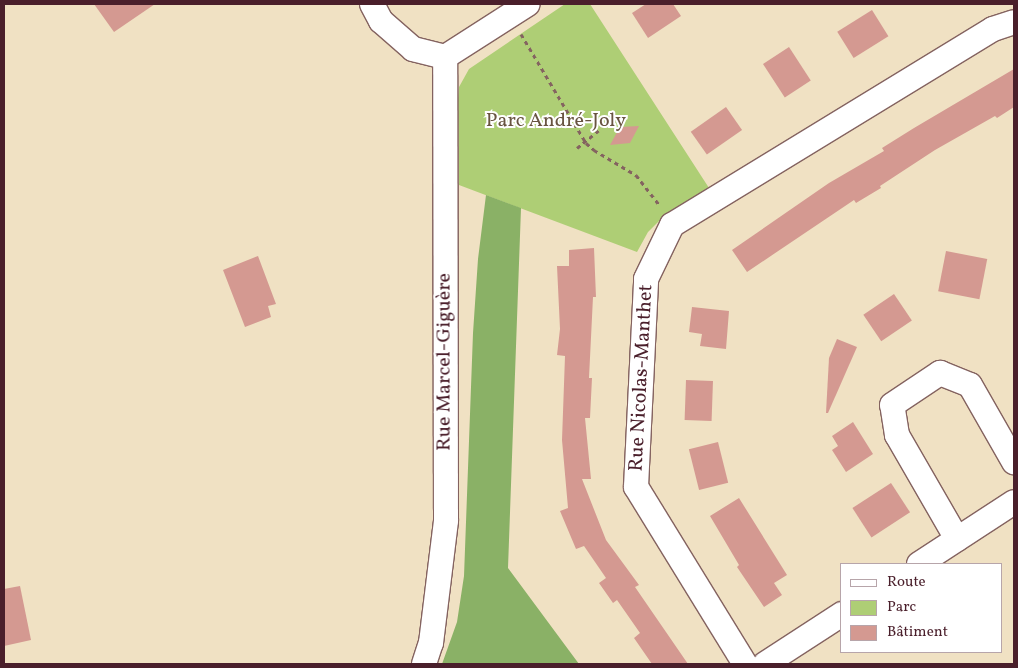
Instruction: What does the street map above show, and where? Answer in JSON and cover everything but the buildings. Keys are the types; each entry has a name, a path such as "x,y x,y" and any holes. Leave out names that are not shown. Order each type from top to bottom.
{"street":[{"path":"372,4 381,21 413,49 445,57 528,4"},
{"name":"Rue Nicolas-Manthet","path":"746,664 636,487 646,279 672,225 993,29 1014,22"},
{"name":"Rue Marcel-Giguère","path":"424,664 431,644 446,520 445,57"},
{"path":"957,539 897,435 892,405 940,374 970,384 1014,462"},
{"path":"921,563 1014,502"},
{"path":"765,664 840,615"}],"path":[{"path":"520,33 585,141 594,150 636,175 661,207"},
{"path":"577,148 602,128"}],"green space":[{"name":"Parc André-Joly","path":"565,4 590,4 709,188 662,218 648,232 637,252 459,185 459,87 469,69"},
{"path":"486,195 521,208 508,568 579,664 442,664 457,622 464,576 473,333 478,259"}]}
